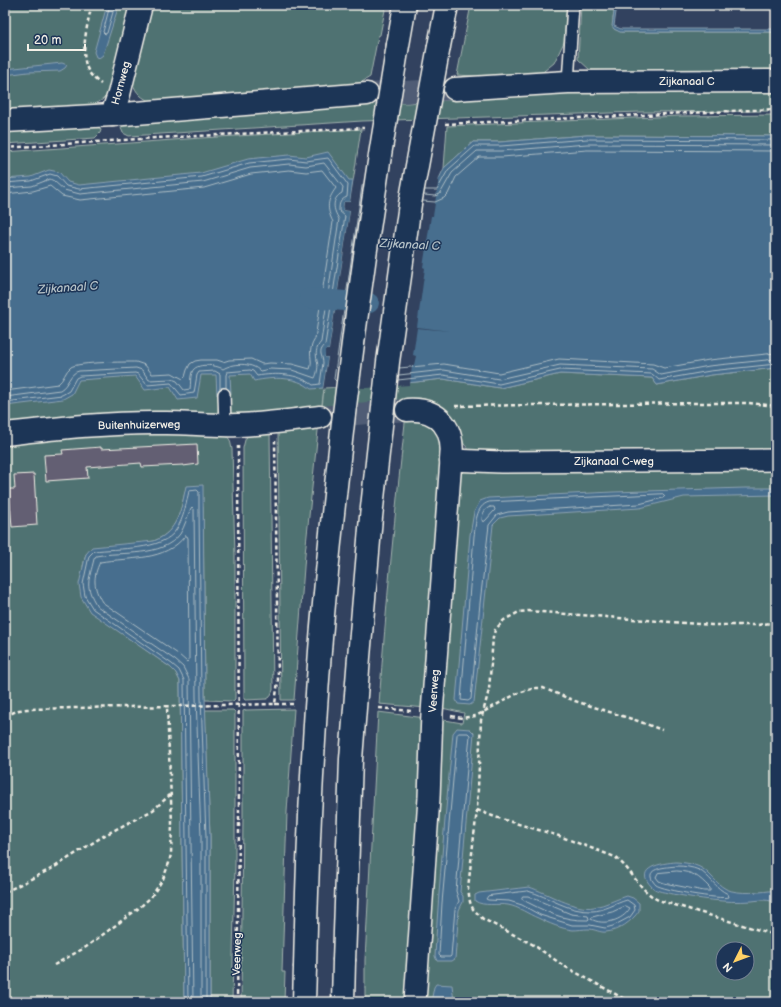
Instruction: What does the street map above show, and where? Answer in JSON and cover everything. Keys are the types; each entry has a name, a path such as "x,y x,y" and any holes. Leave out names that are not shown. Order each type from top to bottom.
{"main road":[{"name":"Hornweg","path":"112,115 119,94 141,5"},
{"path":"304,1002 310,797 319,665 335,488 372,202 406,5"},
{"path":"343,1002 346,865 351,759 371,517 388,362 410,204 447,5"},
{"name":"Zijkanaal C","path":"455,89 568,82 776,81"},
{"path":"5,121 112,115 367,94"},
{"path":"407,410 416,409 429,412"},
{"name":"Veerweg","path":"429,412 436,416 448,429 452,445 451,460"},
{"path":"274,423 320,417"},
{"name":"Buitenhuizerweg","path":"5,434 115,424 166,423 231,425 274,423"}],"street":[{"name":"Zijkanaal C-weg","path":"451,460 501,462 776,460"},
{"name":"Veerweg","path":"415,1002 429,798 432,713 451,460"}],"lane":[{"path":"568,82 573,5"},
{"path":"224,394 231,425"}],"path":[{"path":"92,5 88,18 84,54 85,64 90,74 100,84 119,94"},
{"path":"429,412 462,405 512,407 749,403 776,406"},
{"path":"274,423 278,681 274,704"},
{"name":"Veerweg","path":"231,425 239,509 239,828 237,1002"},
{"path":"630,1002 564,966 532,944 483,919 473,909 470,902 468,888 477,810 482,713 489,690 492,644 495,630 504,620 519,612 528,611 711,625 758,625 776,622"},
{"path":"378,708 470,718 518,693 535,688 543,688 575,701 638,720 662,730"},
{"path":"5,716 19,710 28,709 294,704"},
{"path":"54,965 72,956 102,936 138,908 155,892 166,871 171,854 171,794 167,707"},
{"path":"5,892 53,868 105,835 153,810 171,794"},
{"path":"477,810 495,817 559,836 611,855 622,863 644,891 658,900 776,936"}],"green space":[{"path":"5,5 134,5 107,95 92,106 5,112"},
{"path":"149,5 386,5 370,77 357,85 153,102 140,95 132,82"},
{"path":"471,5 567,5 564,42 554,63 539,75 490,77 457,75"},
{"path":"581,5 615,5 613,19 614,29 621,32 776,32 776,72 590,70 578,59"},
{"path":"776,88 776,111 641,112 362,121 129,136 123,133 121,128 124,124 365,102 407,103 450,100 465,96 606,91"},
{"path":"776,115 776,136 587,135 500,142 473,142 444,168 447,126 680,116"},
{"path":"98,126 101,130 95,138 5,144 5,129"},
{"path":"361,129 350,202 344,202 343,210 350,211 329,350 326,350 325,357 328,357 321,412 230,415 229,394 219,395 218,416 5,428 5,152 201,138"},
{"path":"776,368 776,455 471,452 464,444 454,419 446,412 422,402 322,408 324,388 407,383 443,379 500,388 560,374 652,378 657,385 711,375"},
{"path":"406,414 427,424 442,441 427,708 379,704 391,559"},
{"path":"319,421 305,554 294,700 281,700 278,432"},
{"path":"123,430 226,435 230,440 232,449 235,555 235,699 233,701 205,700 203,507 186,487 177,519 168,532 162,537 154,541 86,554 83,566 91,612 170,667 176,673 180,681 184,1002 5,1002 5,438"},
{"path":"270,432 273,690 270,697 267,699 245,700 243,448 248,434"},
{"path":"776,464 776,1002 422,1002 440,721 445,720 462,723 464,713 442,708 460,475 465,470"},
{"path":"294,709 287,812 282,972 285,972 284,1002 241,1002 243,711"},
{"path":"205,710 233,710 235,712 235,866 232,1002 210,1002 210,837"},
{"path":"378,712 426,718 411,1002 365,1002 365,960"}],"water":[{"path":"107,5 119,5 103,55 99,58 96,57 94,52"},
{"path":"615,5 617,5 614,26 621,29 776,29 776,32 620,32 612,26"},
{"path":"62,63 67,65 60,71 28,72 5,75 5,69"},
{"path":"587,135 776,136 776,368 711,375 657,385 652,378 560,374 500,388 443,379 407,383 344,285 435,187 444,168 473,142 500,142"},
{"path":"328,152 349,180 353,180 350,202 344,202 343,210 350,211 329,350 326,350 325,357 328,357 323,388 311,389 298,382 276,378 254,381 250,374 230,375 231,394 217,395 216,375 201,375 197,398 178,400 170,387 145,390 135,376 79,380 72,394 63,399 5,406 5,179 31,177 49,170 59,172 68,182 79,185 201,173 248,159 289,155 306,157"},
{"path":"203,485 205,697 210,837 210,1002 184,1002 180,681 176,673 170,667 90,612 81,597 79,584 86,554 92,547 154,541 162,537 173,526 177,519 186,486"},
{"path":"776,488 776,495 684,497 640,508 508,516 500,518 493,525 474,702 470,705 458,704 456,700 470,535 474,512 480,501 488,498"},
{"path":"457,728 470,729 474,733 460,892 463,896 463,902 459,910 455,959 452,961 437,961 435,956 443,844 453,733"},
{"path":"676,862 691,864 703,869 722,886 731,891 764,892 776,890 776,903 764,900 722,901 702,899 662,892 652,887 645,875 647,871 657,865"},
{"path":"529,887 570,904 587,908 598,906 627,896 633,898 639,903 639,911 625,925 616,930 604,932 591,929 573,930 555,926 512,906 504,904 482,904 475,901 475,895 479,893"},
{"path":"436,984 452,985 454,1002 431,1002"}],"pier":[{"path":"440,171 423,267 425,268 417,327 450,331 417,328 413,355 416,356 414,365 412,365 410,385 366,388 327,387 357,179 433,185"},
{"path":"354,178 352,203 346,204 345,208 352,211 331,351 327,352 327,355 330,357 325,388 323,390 328,357 325,357 325,350 329,350 350,211 343,210 344,202 350,202"}],"building":[{"path":"197,444 198,464 142,467 141,463 87,467 88,478 46,481 44,455 63,454 62,450 101,447 101,449"},
{"path":"34,474 37,525 12,527 9,489 15,489 14,475"}],"waterway":[{"name":"Zijkanaal C","path":"309,298 369,303"}],"tunnel":[{"path":"367,94 455,89"},
{"path":"320,417 407,410"}]}
